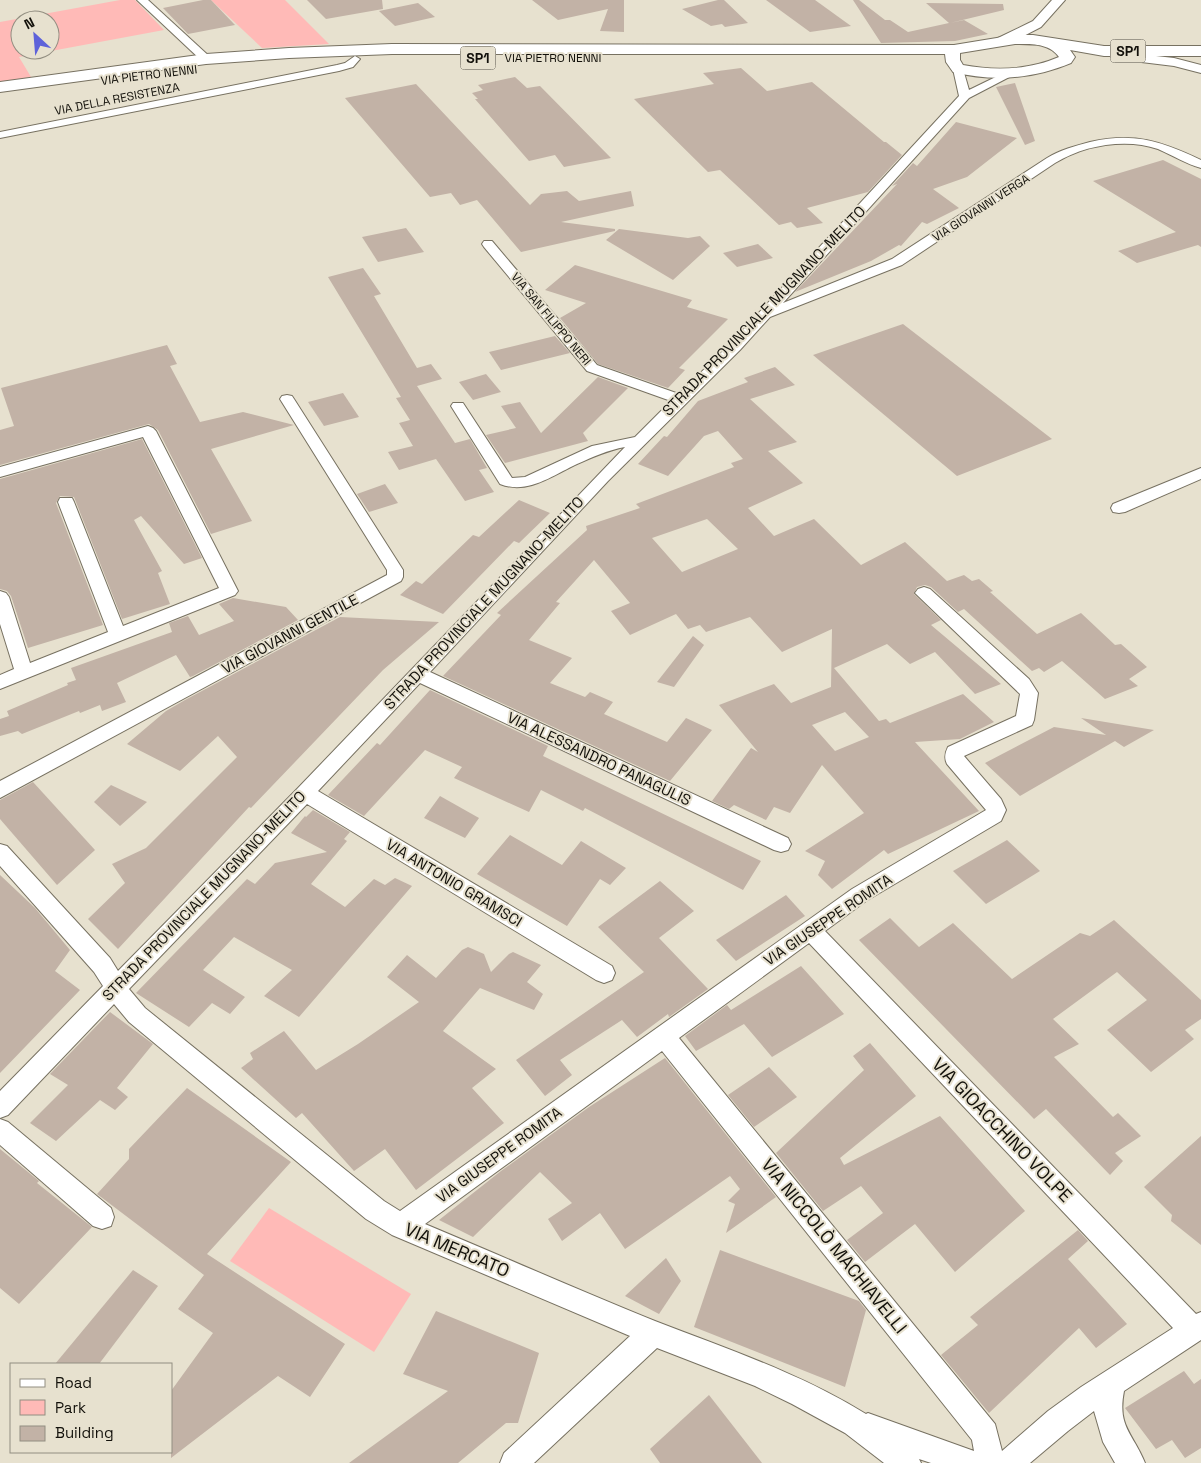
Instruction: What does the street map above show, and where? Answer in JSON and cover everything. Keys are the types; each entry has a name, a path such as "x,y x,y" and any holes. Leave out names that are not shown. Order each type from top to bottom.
{"main road":[{"name":"VIA PIETRO NENNI","path":"0,86 206,59 289,53 392,49 954,50 1023,39 1055,43"},
{"name":"SP1","path":"1055,43 1104,51 1201,51"},
{"path":"1055,43 1065,52 1066,60"},
{"path":"954,50 951,55 958,69"},
{"name":"VIA PIETRO NENNI","path":"0,96 162,72 284,61 354,59 894,60 936,64 984,74 1012,73 1057,64 1066,60"},
{"name":"SP1","path":"1066,60 1201,59"}],"street":[{"path":"142,0 206,59"},
{"path":"1003,41 1037,24 1059,0"},
{"path":"1037,24 1055,43"},
{"path":"1138,58 1174,62 1201,69"},
{"name":"VIA DELLA RESISTENZA","path":"0,135 330,70 349,64 354,59"},
{"path":"958,69 965,96"},
{"name":"STRADA PROVINCIALE MUGNANO-MELITO","path":"0,1107 305,793 602,478 764,315 965,96 1012,73"},
{"name":"VIA GIOVANNI VERGA","path":"764,315 897,262 1063,153 1116,140 1133,140 1158,146 1201,164"},
{"name":"VIA SAN FILIPPO NERI","path":"488,244 592,368 681,400"},
{"name":"VIA GIOVANNI GENTILE","path":"0,790 395,577 395,570 286,399"},
{"path":"458,406 506,481 511,483 530,480 607,446 629,441 639,441"},
{"path":"0,472 148,431 229,591 0,682"},
{"path":"1119,508 1201,473"},
{"path":"66,502 118,635"},
{"name":"VIA GIUSEPPE ROMITA","path":"401,1226 858,895 994,815 996,810 994,805 954,759 955,752 1022,723 1027,717 1030,696 1023,684 924,594"},
{"path":"0,597 24,672"},
{"name":"VIA ALESSANDRO PANAGULIS","path":"418,674 781,844"},
{"name":"VIA ANTONIO GRAMSCI","path":"305,793 604,973"},
{"name":"VIA MERCATO","path":"0,852 102,965 137,1015 350,1190 401,1226 652,1333 762,1375 855,1423 907,1463"},
{"name":"VIA GIOACCHINO VOLPE","path":"810,930 1197,1328"},
{"name":"VIA NICCOLÒ MACHIAVELLI","path":"664,1036 985,1434 990,1463"},
{"path":"0,1130 102,1217"},
{"path":"1009,1463 1058,1421 1197,1328"},
{"path":"514,1463 652,1333"},
{"path":"1112,1384 1108,1409 1117,1442 1131,1463"},
{"name":"VIA MERCATO","path":"855,1423 970,1463"}],"green space":[{"path":"120,0 135,0 164,30 60,49 60,11"},
{"path":"211,0 285,0 329,44 262,48"},
{"path":"10,20 10,60 21,60 31,77 0,82 0,22"},
{"path":"269,1208 411,1294 374,1352 230,1261"}],"building":[{"path":"211,0 235,25 188,34 163,8"},
{"path":"307,0 382,0 383,9 326,19"},
{"path":"532,0 624,0 624,32 600,31 608,9 558,20"},
{"path":"724,0 748,23 725,27 722,24 711,26 682,9"},
{"path":"766,0 815,0 851,26 810,32"},
{"path":"853,0 859,0 885,20 890,20 908,32 949,23 926,3 1003,4 1004,10 950,23 964,20 988,34 955,41 881,43"},
{"path":"418,3 435,17 395,26 379,11"},
{"path":"741,68 767,91 812,82 902,155 868,192 807,208 823,223 797,228 791,222 779,225 720,170 708,172 634,99 714,84 703,73"},
{"path":"515,77 527,88 540,86 611,158 564,167 555,155 529,161 475,99 478,99 472,93 483,90 478,85"},
{"path":"1015,83 1035,141 1025,145 996,87"},
{"path":"416,84 530,205 541,194 567,191 579,201 631,191 634,206 561,222 615,229 615,231 521,252 477,200 460,205 451,193 430,197 345,98"},
{"path":"956,122 1017,138 967,177 933,189 959,208 927,224 922,222 901,246 899,245 871,261 795,292 897,184 892,186 913,163 917,166"},
{"path":"1163,160 1201,179 1201,247 1198,245 1137,263 1118,251 1176,232 1093,181"},
{"path":"406,228 424,252 378,262 362,237"},
{"path":"619,229 688,238 700,236 710,246 673,280 606,240"},
{"path":"758,244 773,258 737,267 723,253"},
{"path":"575,265 692,300 687,307 728,319 679,368 685,370 668,388 598,364 560,318 586,303 545,290"},
{"path":"363,268 381,294 374,296 417,368 431,364 442,379 417,386 455,443 470,439 487,468 479,470 494,492 465,501 436,459 399,470 388,452 413,446 399,423 410,420 396,398 401,397 328,277"},
{"path":"903,324 1052,439 957,476 813,355"},
{"path":"555,336 570,353 501,370 489,352"},
{"path":"167,345 177,364 170,366 200,422 243,412 294,425 211,449 252,521 211,534 158,430 149,424 0,465 0,430 14,426 1,388"},
{"path":"775,367 795,385 750,399 797,442 768,451 803,483 748,508 774,536 814,519 861,565 905,542 947,581 964,575 972,581 979,579 993,591 990,592 1037,634 1081,613 1115,645 1121,644 1147,667 1129,679 1138,686 1105,699 1062,661 1044,672 1039,668 1032,671 964,609 958,612 931,587 925,585 917,587 914,594 941,620 931,625 1001,684 975,694 935,652 910,664 887,644 834,668 879,721 886,719 890,723 963,694 994,722 960,739 915,742 979,811 888,854 884,850 832,889 818,875 825,861 805,851 864,813 822,765 790,813 774,807 766,820 734,805 729,809 712,801 751,748 758,752 719,705 774,684 791,703 831,687 832,629 782,652 750,617 706,632 700,625 688,629 676,614 630,635 611,611 630,603 594,560 556,602 560,603 529,640 572,658 550,683 585,697 590,692 613,702 604,714 667,742 686,718 712,730 670,781 443,676 501,615 497,613 587,530 586,526 640,508 636,504 734,467 731,463 743,459 718,431 704,436 668,476 638,464 664,436 667,437 698,401 748,382 744,378","holes":["707,519 738,549 682,572 652,538","845,712 869,737 835,751 812,725"]},
{"path":"486,374 501,392 473,400 459,382"},
{"path":"598,377 628,388 583,433 588,441 505,463 486,435 516,428 501,406 520,402 541,433"},
{"path":"343,393 359,417 324,426 308,402"},
{"path":"142,439 202,558 184,564 141,516 134,520 162,571 158,573 170,604 122,619 74,497 60,496 56,503 103,625 28,648 11,596 7,591 0,589 0,479"},
{"path":"385,484 398,503 369,512 357,494"},
{"path":"519,500 550,513 519,543 514,541 443,614 400,595 416,581 422,584 473,535 479,537"},
{"path":"233,598 286,607 298,620 193,676 190,677 176,655 117,683 126,702 102,711 100,705 80,713 79,711 22,734 18,731 0,736 0,719 9,716 7,711 76,680 71,668 172,632 169,623 188,616 199,635 234,621 219,604"},
{"path":"340,617 439,622 383,670 251,808 249,807 118,949 88,919 125,883 112,864 146,848 237,757 218,736 180,771 127,744 166,711"},
{"path":"693,636 704,645 674,687 657,682"},
{"path":"430,690 548,746 543,756 761,861 743,890 585,808 583,811 541,790 529,812 454,778 462,767 425,750 364,816 328,795 377,743 380,745"},
{"path":"1081,718 1154,730 1124,747 1115,741 1020,796 985,763 1054,727 1106,735"},
{"path":"33,782 95,850 57,885 0,819 0,800"},
{"path":"111,785 147,802 120,826 94,802"},
{"path":"440,796 479,818 465,838 424,818"},
{"path":"313,810 350,832 344,839 347,841 311,884 345,907 374,879 385,885 395,878 412,886 299,1017 264,996 292,970 234,937 203,970 245,997 230,1014 212,1003 189,1027 136,993 247,879 255,884 275,863 327,852 291,833 305,816"},
{"path":"510,835 562,865 581,841 626,868 610,885 600,879 567,926 477,874"},
{"path":"1007,840 1040,871 986,904 953,871"},
{"path":"0,875 35,908 70,950 55,971 80,990 0,1073"},
{"path":"660,881 694,911 659,938 708,989 669,1017 668,1014 637,1037 622,1020 560,1060 572,1075 545,1096 516,1060 644,972 598,927"},
{"path":"786,895 805,916 736,961 716,940"},
{"path":"890,918 919,947 953,923 1012,979 1080,933 1090,936 1114,920 1201,1000 1201,1019 1185,1030 1194,1039 1151,1072 1107,1030 1147,1000 1117,972 1053,1019 1079,1044 1054,1057 1113,1117 1118,1113 1141,1136 1115,1153 1123,1161 1110,1175 1046,1109 1034,1119 859,940"},
{"path":"468,947 484,954 491,972 513,952 541,965 527,982 543,994 534,1010 480,988 443,1031 496,1069 472,1088 504,1123 416,1190 385,1149 354,1171 302,1113 296,1118 241,1068 253,1059 250,1053 284,1031 316,1070 419,1002 387,977 407,955 436,978 462,950"},
{"path":"801,966 844,1014 772,1057 744,1024 696,1051 685,1036 727,1005 731,1010"},
{"path":"110,1012 153,1044 117,1088 128,1097 115,1110 100,1100 56,1141 30,1123 68,1085 50,1074"},
{"path":"870,1043 916,1096 840,1158 844,1165 940,1116 1025,1211 955,1272 915,1224 865,1262 847,1240 883,1213 861,1186 823,1211 776,1153 864,1070 853,1056"},
{"path":"665,1058 776,1197 726,1233 735,1204 728,1201 740,1189 730,1176 625,1249 600,1213 562,1241 548,1219 572,1203 540,1172 473,1237 439,1220 501,1171 589,1107"},
{"path":"769,1067 797,1097 754,1127 728,1095"},
{"path":"187,1088 291,1162 207,1254 345,1344 310,1397 278,1376 171,1458 172,1390 213,1333 178,1309 204,1275 97,1194 129,1159 129,1149"},
{"path":"1201,1136 1201,1245 1171,1221 1172,1215 1144,1187"},
{"path":"0,1149 39,1181 37,1183 92,1227 19,1304 0,1288"},
{"path":"1078,1230 1088,1241 1068,1259 1127,1324 1096,1348 1079,1328 989,1413 941,1355 978,1325 970,1317"},
{"path":"720,1250 859,1301 866,1310 845,1387 694,1327"},
{"path":"666,1258 681,1281 659,1314 625,1296"},
{"path":"133,1270 158,1286 100,1363 56,1363"},
{"path":"436,1311 539,1353 518,1423 506,1423 458,1463 349,1463 448,1391 403,1374"},
{"path":"1184,1371 1194,1384 1201,1379 1201,1448 1185,1458 1172,1440 1156,1449 1125,1408"},
{"path":"709,1395 762,1463 660,1463 650,1449"}]}
